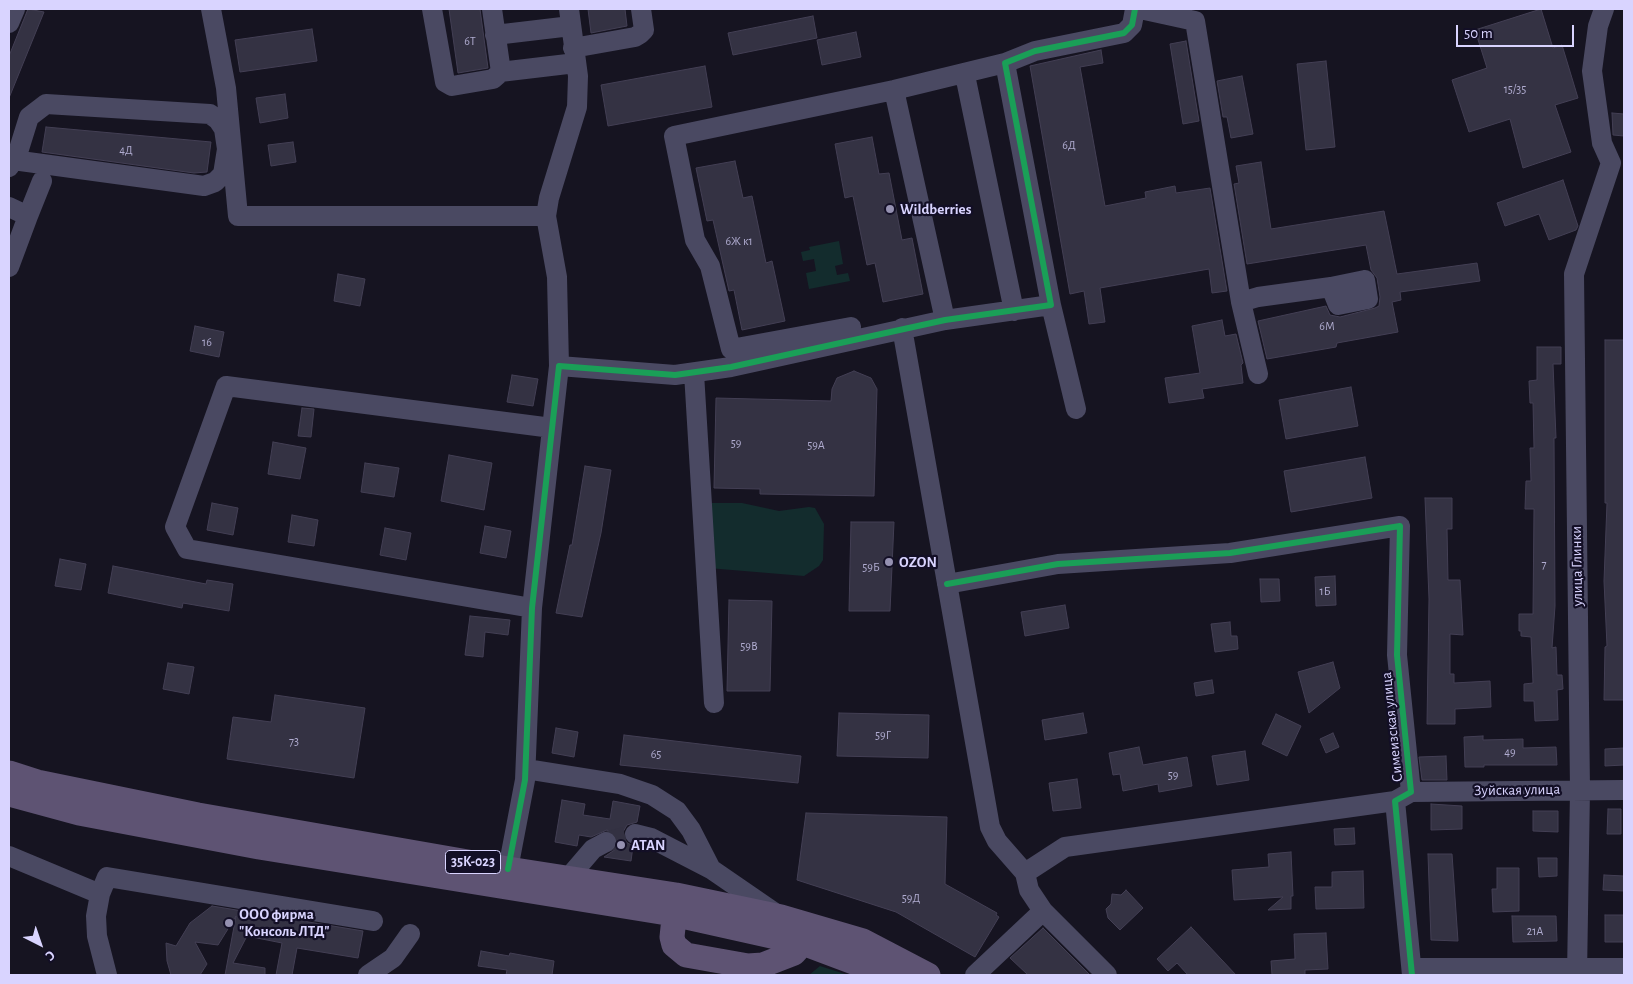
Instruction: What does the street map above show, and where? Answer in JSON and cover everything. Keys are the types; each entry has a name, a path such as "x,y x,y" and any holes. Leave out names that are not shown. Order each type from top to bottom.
{"main road":[{"name":"35К-023","path":"9,773 37,782 198,815 508,869 569,877 675,904 803,943 888,975"},
{"name":"35К-023","path":"9,794 79,813 232,842 781,917 863,942 928,975"},
{"path":"675,904 672,937 674,945 686,954 748,966 763,965 780,968 803,943"}],"street":[{"path":"9,23 15,9"},
{"path":"211,9 226,88 238,216 546,216"},
{"path":"432,9 445,82 452,86 494,79 500,72 575,56 635,37 644,30 641,9"},
{"path":"492,9 500,72"},
{"path":"855,326 731,350 710,266 695,240 674,136 965,75 1005,63 1035,50 1124,32 1132,25 1135,9"},
{"path":"1140,9 1195,21 1241,302 1258,374"},
{"path":"1604,9 1598,26 1592,71 1602,143 1618,162"},
{"path":"496,34 570,17 578,76 577,107 549,198 546,216 557,277 559,366 532,608 526,768 508,869"},
{"path":"1005,63 1051,305 1076,409"},
{"path":"965,75 1014,312"},
{"path":"894,90 945,320"},
{"path":"46,104 210,114 218,120 224,130 226,150 223,174 215,182 204,186 11,164 19,149 29,117 46,104"},
{"name":"улица Глинки","path":"1577,971 1580,790 1574,274 1618,162"},
{"path":"9,267 42,181"},
{"path":"9,207 28,216"},
{"path":"1241,302 1258,297 1331,287"},
{"path":"559,366 675,375 694,373 731,368 902,328 1051,305"},
{"path":"902,328 990,827 998,841 1025,873 1029,890 1043,910 1107,975"},
{"path":"694,373 714,703"},
{"path":"532,608 187,549 175,526 226,386 552,428"},
{"name":"Симеизская улица","path":"948,584 1058,564 1230,553 1400,526 1397,656 1412,971"},
{"path":"526,768 620,784 652,795 678,811 691,830 711,869"},
{"name":"Зуйская улица","path":"1025,873 1065,847 1403,796 1624,790"},
{"path":"635,834 651,838 711,869 781,917"},
{"path":"569,877 593,849 606,842"},
{"path":"9,856 100,894"},
{"path":"107,975 97,936 96,916 100,894 107,877 373,921"},
{"path":"982,973 1043,910"},
{"path":"368,975 393,958 410,934"},
{"path":"1412,971 1577,971 1624,968"}],"green space":[{"path":"839,241 843,264 835,266 837,275 848,273 850,281 809,289 806,273 816,271 814,259 803,261 801,252 810,250 809,247"},
{"path":"710,503 742,503 779,511 815,508 824,524 823,560 819,566 804,576 708,568"},
{"path":"820,966 848,975 809,975"}],"building":[{"path":"28,9 44,12 9,98 9,56"},
{"path":"449,9 480,9 488,68 458,73"},
{"path":"588,9 625,9 627,26 591,33"},
{"path":"1541,9 1553,48 1562,45 1578,98 1555,105 1571,152 1523,168 1510,119 1469,132 1452,80 1487,68 1475,30"},
{"path":"813,16 817,38 733,55 728,33"},
{"path":"312,29 317,61 240,72 235,40"},
{"path":"856,32 861,57 822,65 817,40"},
{"path":"1186,41 1199,121 1183,124 1170,44"},
{"path":"1101,50 1103,63 1080,67 1105,206 1146,198 1145,192 1175,186 1176,193 1210,188 1227,291 1212,293 1209,269 1100,288 1105,322 1089,324 1084,291 1070,294 1030,66"},
{"path":"1326,61 1335,147 1306,150 1297,64"},
{"path":"705,66 712,107 608,126 601,85"},
{"path":"1242,76 1253,134 1231,138 1227,117 1223,117 1217,81"},
{"path":"285,94 288,118 260,123 256,98"},
{"path":"1612,113 1624,114 1624,136 1613,135"},
{"path":"46,127 211,142 207,172 194,173 42,152"},
{"path":"872,137 879,174 889,173 902,240 912,238 923,294 883,302 875,263 867,265 853,196 845,198 835,144"},
{"path":"293,142 296,162 271,166 268,145"},
{"path":"735,161 743,198 752,196 766,263 772,261 785,321 742,330 734,290 729,291 713,220 707,221 696,168"},
{"path":"1261,162 1271,229 1384,211 1397,274 1477,263 1480,281 1400,292 1401,300 1392,302 1398,332 1337,343 1336,347 1267,359 1258,321 1326,306 1330,315 1340,317 1379,306 1380,297 1377,278 1371,270 1366,245 1247,264 1234,184 1239,183 1236,166"},
{"path":"1563,180 1578,226 1576,230 1549,240 1539,214 1505,226 1497,203"},
{"path":"338,274 365,279 360,306 334,301"},
{"path":"1222,320 1225,336 1236,334 1243,363 1241,365 1243,383 1202,389 1204,398 1169,403 1165,378 1200,373 1192,326"},
{"path":"195,326 224,332 219,357 190,351"},
{"path":"1605,340 1624,340 1624,700 1604,700 1605,647 1607,646 1604,581 1607,503 1605,503"},
{"path":"1537,347 1561,347 1561,364 1553,364 1556,438 1554,438 1555,606 1552,648 1556,647 1557,675 1562,675 1563,689 1557,690 1558,720 1535,721 1534,701 1524,701 1524,684 1533,683 1531,637 1521,636 1521,631 1519,631 1519,614 1533,614 1534,509 1525,509 1526,481 1531,481 1530,448 1534,448 1533,403 1530,403 1529,381 1537,380"},
{"path":"854,371 871,378 877,389 874,496 760,494 760,489 714,488 716,398 831,401 832,389 837,378"},
{"path":"512,375 538,379 533,406 507,402"},
{"path":"1351,387 1358,426 1286,439 1279,400"},
{"path":"302,408 314,409 311,437 298,436"},
{"path":"273,442 306,448 300,479 268,474"},
{"path":"449,455 492,463 484,510 441,501"},
{"path":"1365,457 1372,498 1291,512 1284,471"},
{"path":"365,463 399,468 394,497 361,492"},
{"path":"585,466 611,470 601,533 582,617 556,613 570,545 572,545"},
{"path":"1425,498 1452,498 1452,529 1447,529 1448,580 1460,580 1463,635 1450,634 1450,674 1454,674 1454,683 1490,681 1491,707 1455,709 1455,724 1427,724 1429,599"},
{"path":"212,503 238,508 233,535 207,530"},
{"path":"292,515 318,520 314,546 288,542"},
{"path":"851,522 894,522 890,611 849,611"},
{"path":"485,526 511,531 506,558 480,553"},
{"path":"385,528 411,533 406,560 380,555"},
{"path":"60,559 86,564 81,590 55,586"},
{"path":"113,566 206,584 207,580 233,584 229,611 183,603 182,608 108,593"},
{"path":"1335,576 1336,605 1316,606 1315,577"},
{"path":"1260,579 1279,579 1280,601 1261,602"},
{"path":"729,600 772,601 770,691 727,691"},
{"path":"1065,605 1069,628 1025,636 1021,612"},
{"path":"470,616 510,620 508,635 485,632 483,657 465,655"},
{"path":"1230,622 1231,636 1237,636 1238,649 1215,652 1211,624"},
{"path":"1333,662 1340,688 1309,713 1298,672"},
{"path":"168,663 194,667 189,694 163,689"},
{"path":"1212,680 1214,693 1196,696 1194,683"},
{"path":"275,695 365,708 354,778 227,759 233,717 271,722"},
{"path":"839,713 929,715 928,758 837,756"},
{"path":"1083,713 1087,733 1045,740 1042,720"},
{"path":"1276,714 1301,726 1287,756 1262,744"},
{"path":"556,728 578,732 574,757 552,753"},
{"path":"1333,733 1339,747 1326,753 1320,739"},
{"path":"624,735 801,756 798,783 620,765"},
{"path":"1483,736 1483,740 1523,739 1523,748 1556,747 1557,765 1484,765 1484,767 1465,767 1464,737"},
{"path":"1139,747 1143,765 1187,757 1192,786 1159,792 1158,784 1123,791 1120,774 1113,775 1109,753"},
{"path":"1624,748 1624,765 1605,766 1605,749"},
{"path":"1245,751 1249,780 1217,785 1212,756"},
{"path":"1446,756 1447,780 1422,780 1419,757"},
{"path":"1077,779 1081,808 1053,811 1049,783"},
{"path":"562,800 585,804 583,815 610,819 613,801 640,806 637,822 627,825 623,832 626,842 633,846 631,861 604,857 616,849 618,843 616,836 607,830 591,837 579,835 577,846 555,842"},
{"path":"1431,804 1462,806 1462,829 1431,830"},
{"path":"1608,809 1621,809 1621,834 1607,834"},
{"path":"1533,811 1558,811 1558,832 1533,831"},
{"path":"806,813 947,817 945,884 997,913 996,915 999,917 975,957 896,912 797,880"},
{"path":"1354,828 1355,844 1335,845 1334,829"},
{"path":"1291,852 1293,896 1291,896 1291,909 1268,910 1283,897 1234,900 1232,870 1269,867 1268,854"},
{"path":"1428,854 1452,854 1458,941 1431,940"},
{"path":"1538,858 1557,858 1557,876 1539,877"},
{"path":"1497,868 1519,868 1519,911 1493,912 1492,889 1497,889"},
{"path":"1363,871 1364,908 1316,909 1315,887 1332,887 1332,872"},
{"path":"1604,875 1624,876 1624,891 1603,890"},
{"path":"1126,890 1143,908 1120,930 1108,918 1106,909 1111,904 1112,894 1121,895"},
{"path":"212,906 363,931 358,958 297,948 292,975 276,975 282,943 247,936 233,963 265,968 265,975 225,975 236,916 218,945 195,942 207,964 200,975 171,975 167,961 166,943 176,946 190,923"},
{"path":"1605,915 1624,915 1624,942 1605,942"},
{"path":"1512,916 1556,916 1557,941 1513,942"},
{"path":"1191,927 1236,975 1188,975 1177,963 1168,971 1157,959"},
{"path":"1043,928 1090,975 1028,975 1010,958"},
{"path":"1326,933 1328,969 1305,970 1305,975 1272,975 1271,961 1295,959 1294,934"},
{"path":"481,951 509,956 510,953 554,961 552,975 506,975 507,970 478,966"}],"tunnel":[{"path":"606,842 635,834"}],"cycle path":[{"path":"508,869 525,780 532,608 559,366 675,375 731,367 945,320 1051,305 1005,63 1035,51 1124,33 1132,25 1135,9"},
{"path":"947,584 1058,564 1230,553 1400,526 1397,655 1411,792 1395,801 1412,975"}],"place":[{"name":"Wildberries","path":"890,209"},
{"name":"OZON","path":"889,562"},
{"name":"ATAN","path":"621,845"},
{"name":"ООО фирма \"Консоль ЛТД\"","path":"229,923"}]}
